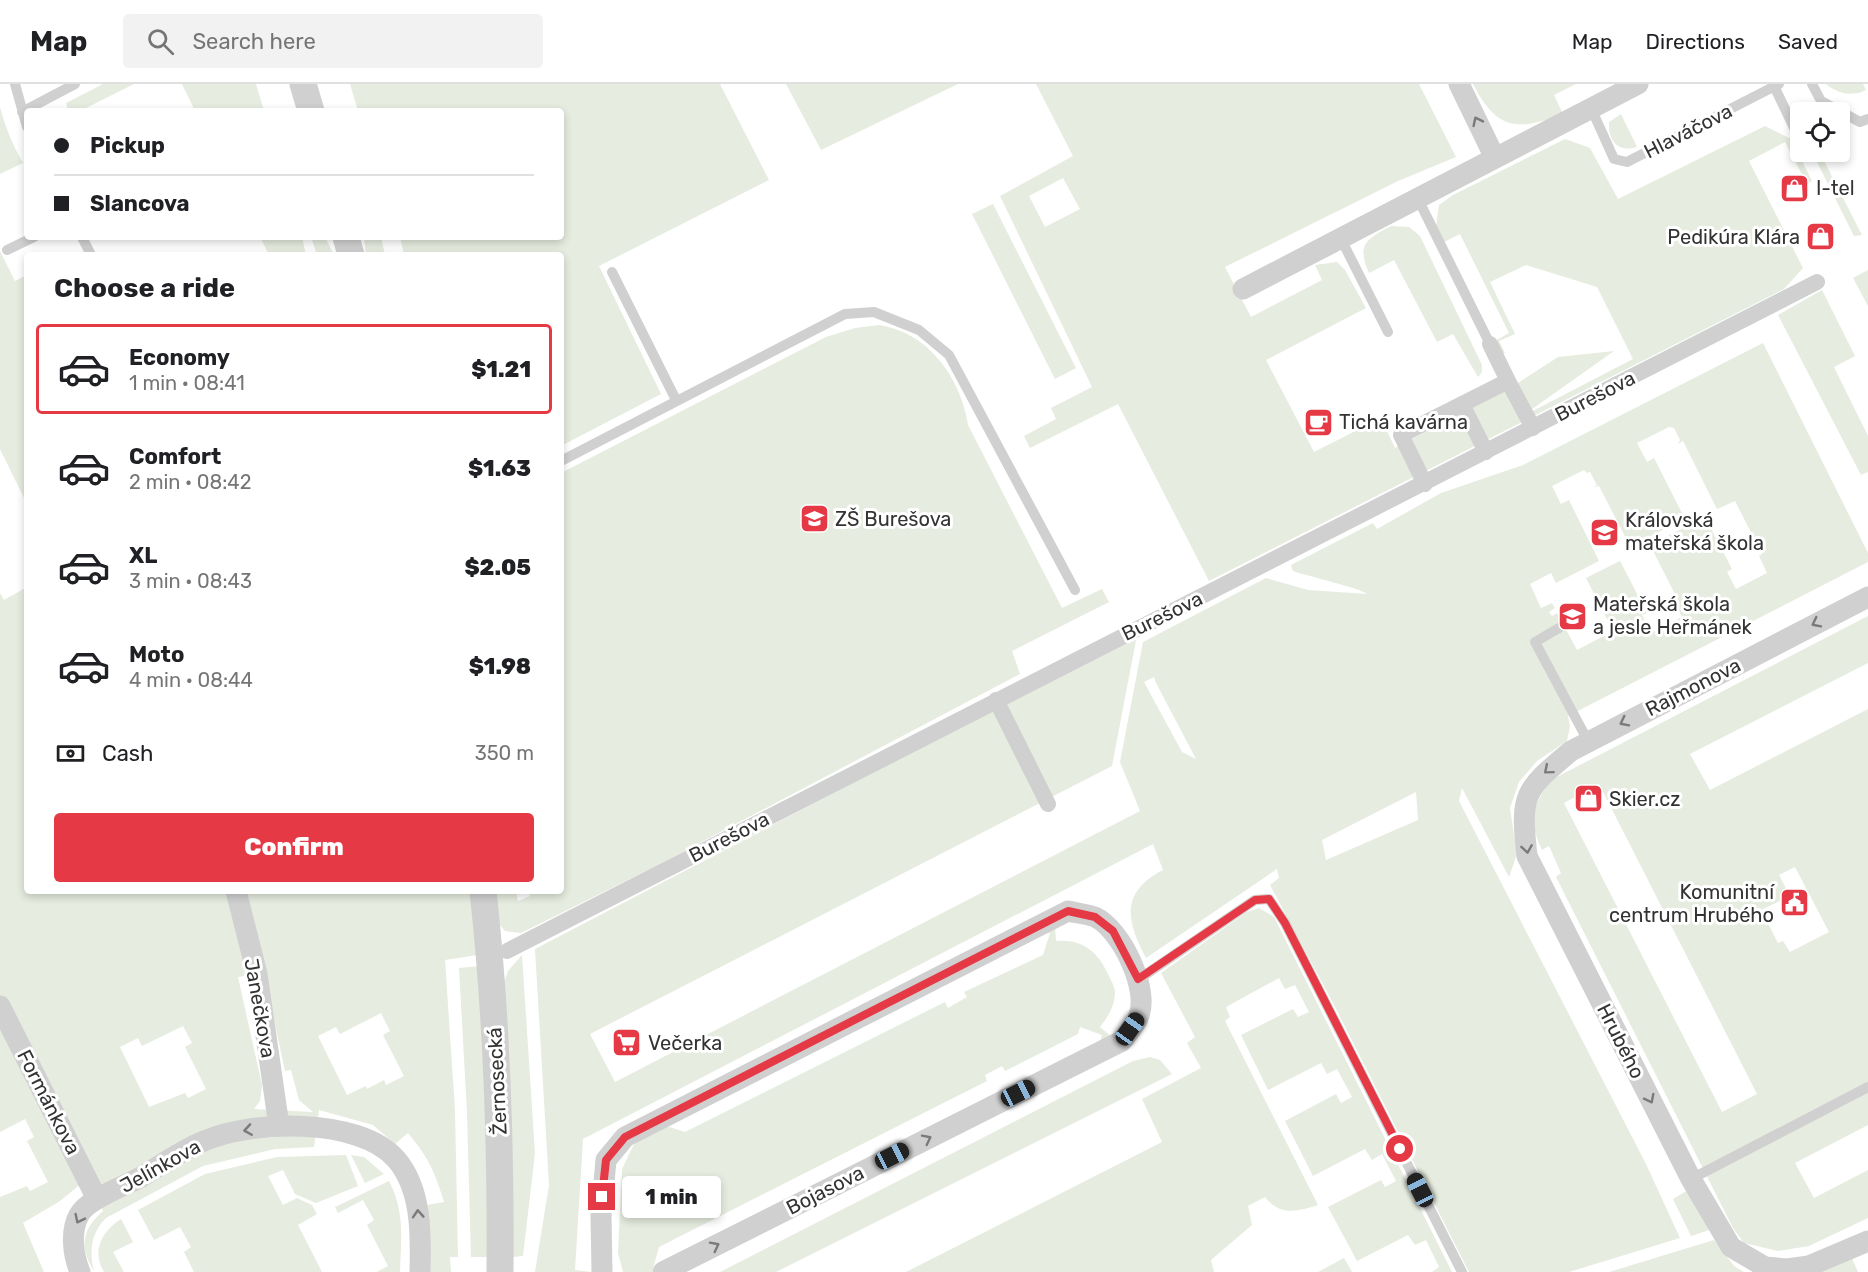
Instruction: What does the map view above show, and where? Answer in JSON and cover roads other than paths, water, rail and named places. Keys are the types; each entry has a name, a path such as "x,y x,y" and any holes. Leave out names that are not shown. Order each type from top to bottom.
{"street":[{"path":"303,84 310,108"},
{"path":"1459,84 1495,158"},
{"path":"1243,289 1638,84"},
{"name":"Burešova","path":"507,951 1817,282"},
{"path":"1490,344 1533,428"},
{"path":"1425,484 1401,435 1508,381"},
{"path":"1462,404 1485,452"},
{"name":"Rajmonova","path":"1529,791 1535,781 1570,751 1868,597"},
{"path":"996,700 1048,804"},
{"name":"Hrubého","path":"1529,791 1523,820 1527,856 1691,1179 1731,1247 1765,1267 1787,1269 1809,1266 1868,1241"},
{"name":"Janečkova","path":"237,894 257,974 279,1126"},
{"name":"Žernosecká","path":"483,894 490,954 501,1145 500,1272"},
{"name":"Bojasova","path":"602,1272 601,1216 606,1160 625,1137 1068,911 1095,917 1113,931 1138,979 1142,996 1138,1017 1122,1041 663,1272"},
{"name":"Formánkova","path":"0,1006 98,1199"},
{"name":"Jelínkova","path":"80,1272 72,1234 80,1212 98,1199 205,1140 241,1131 279,1126 323,1127 359,1135 395,1158 412,1187 418,1206 420,1272"}],"lane":[{"path":"15,84 24,120"},
{"path":"29,108 75,84"},
{"path":"1812,84 1821,101 1860,122 1868,119"},
{"path":"1776,85 1790,118"},
{"name":"Hlaváčova","path":"1591,108 1614,159 1628,162 1776,85"},
{"path":"1418,200 1490,344"},
{"path":"1341,239 1388,332"},
{"path":"7,250 28,240"},
{"path":"612,272 676,400"},
{"path":"564,459 844,314 874,312 919,330 950,356 1075,590"},
{"path":"1559,628 1535,642 1588,741"},
{"path":"1138,979 1255,900 1269,899 1285,923 1462,1272"},
{"path":"1691,1179 1868,1087"}],"place":[{"name":"I-tel","path":"1795,188"},
{"name":"Pedikúra Klára","path":"1821,237"},
{"name":"Tichá kavárna","path":"1318,422"},
{"name":"ZŠ Burešova","path":"814,519"},
{"name":"Královská mateřská škola","path":"1604,532"},
{"name":"Mateřská škola a jesle Heřmánek","path":"1572,616"},
{"name":"Skier.cz","path":"1588,799"},
{"name":"Komunitní centrum Hrubého","path":"1795,903"},
{"name":"Večerka","path":"627,1043"}]}
